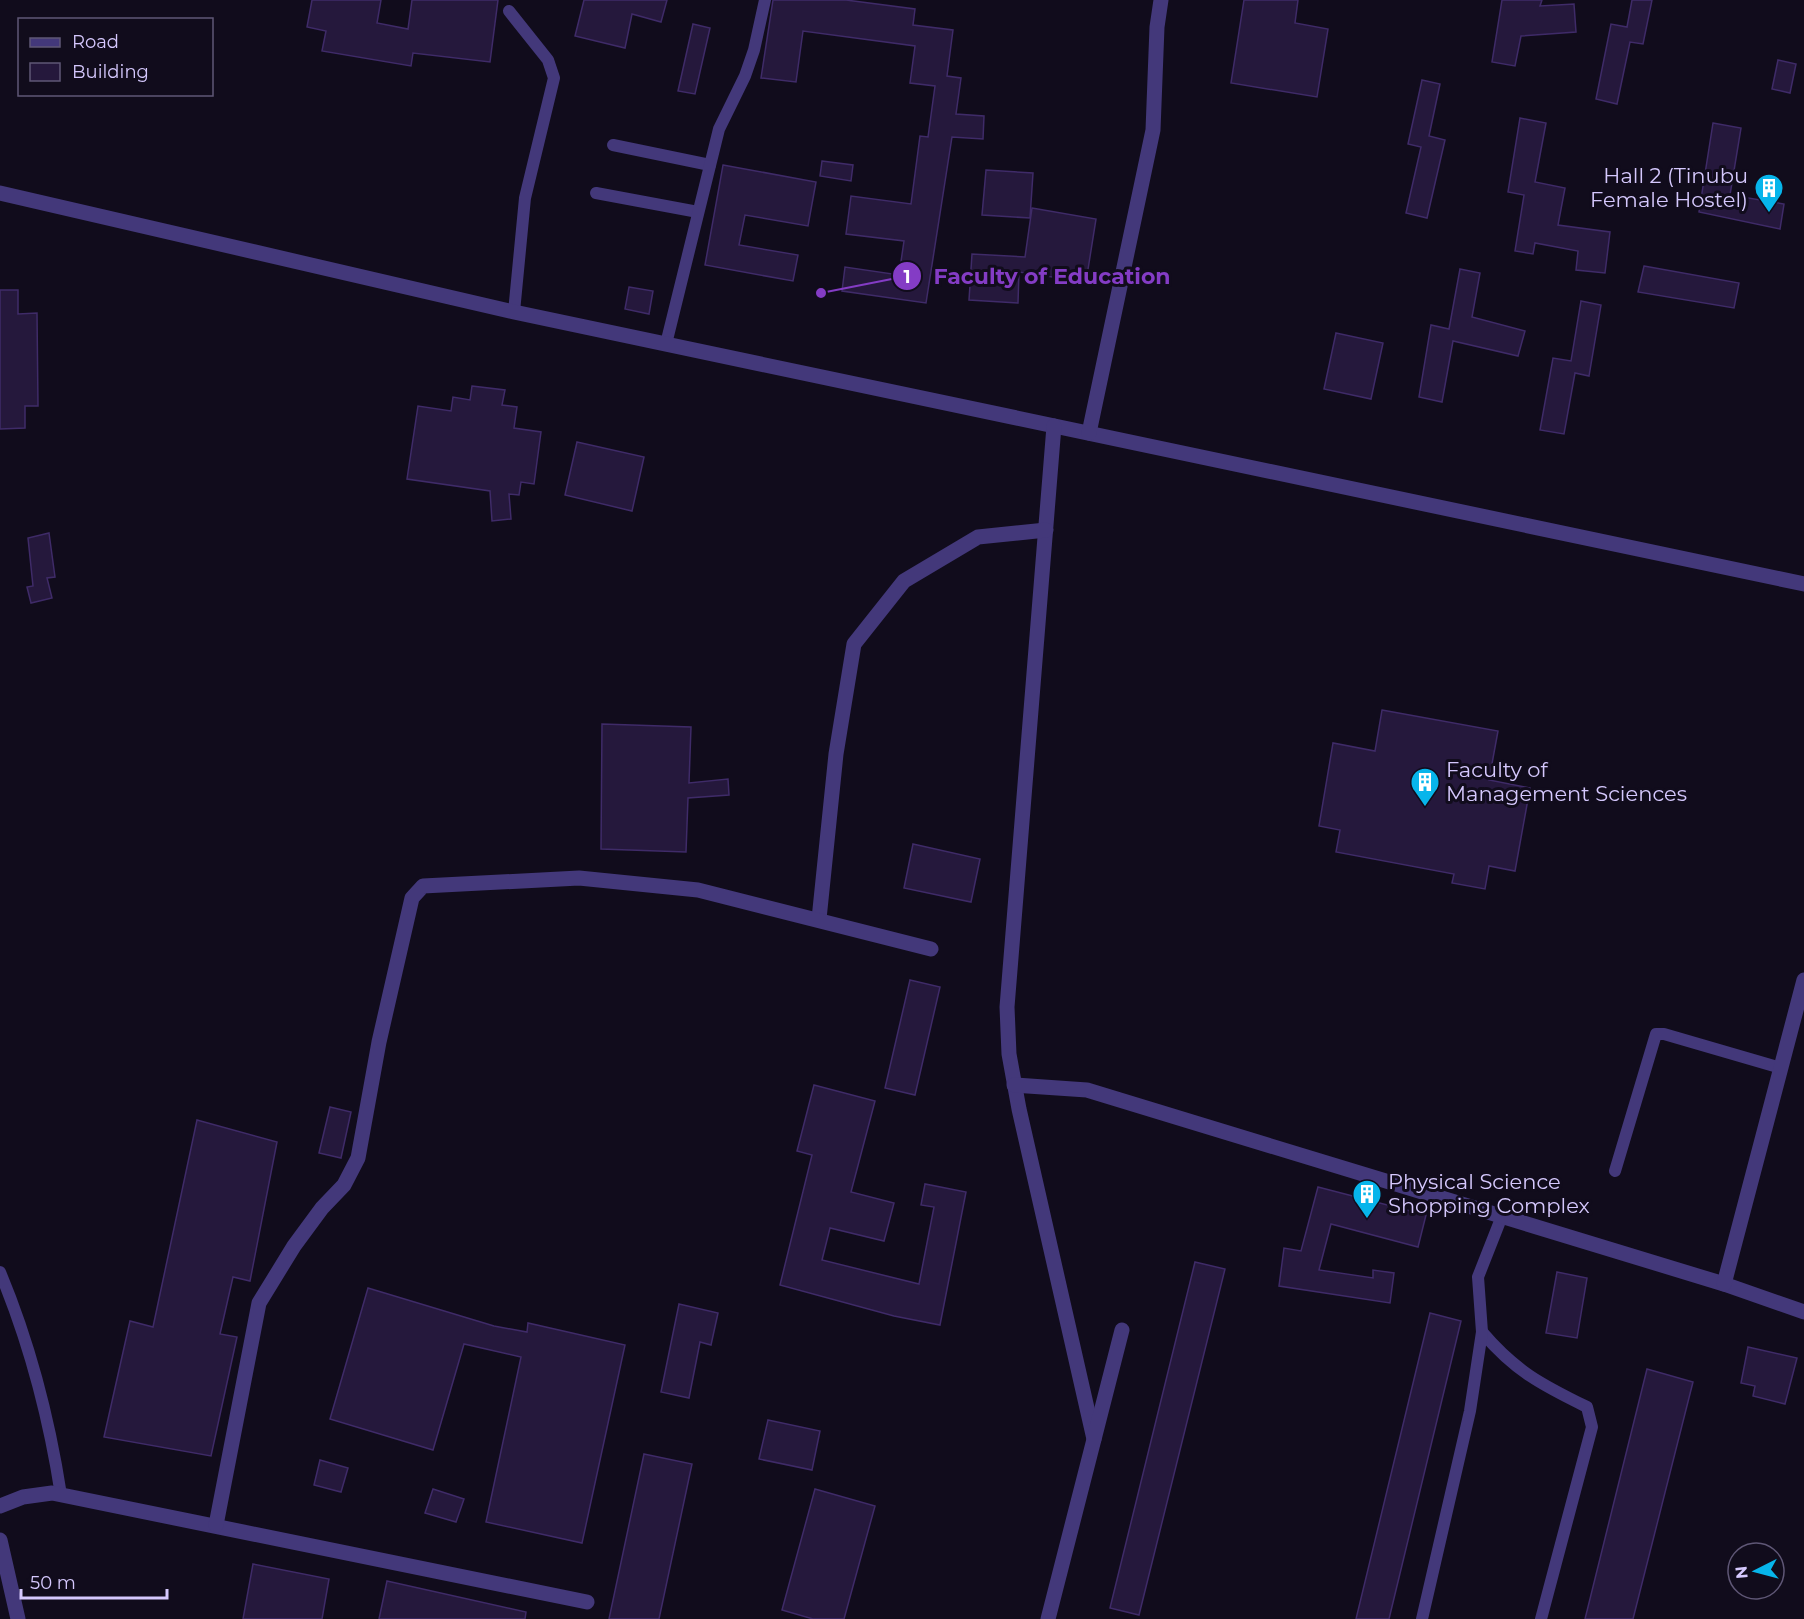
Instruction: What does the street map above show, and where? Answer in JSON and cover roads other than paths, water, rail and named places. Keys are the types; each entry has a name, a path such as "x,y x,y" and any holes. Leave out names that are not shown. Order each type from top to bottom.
{"street":[{"path":"1089,433 1153,130 1157,27 1161,0"},
{"path":"0,193 514,312 1804,584"},
{"path":"1054,426 1007,1007 1009,1054 1014,1085 1094,1439"},
{"path":"819,919 836,754 854,644 904,581 978,537 1046,530"},
{"path":"216,1525 260,1303 294,1246 322,1208 344,1185 358,1158 379,1042 412,898 423,886 579,878 698,890 931,949"},
{"path":"1724,1284 1804,980"},
{"path":"1014,1085 1087,1090 1724,1284 1804,1312"},
{"path":"1048,1619 1122,1330"},
{"path":"0,1506 23,1497 52,1493 587,1602"},
{"path":"0,1540 18,1619"}],"lane":[{"path":"666,344 718,129 745,76 754,50 765,0"},
{"path":"509,11 548,60 554,78 525,198 514,312"},
{"path":"613,145 710,165"},
{"path":"596,193 698,212"},
{"path":"1615,1171 1656,1034 1664,1034 1781,1068"},
{"path":"1422,1619 1470,1411 1482,1332 1478,1278 1502,1216"},
{"path":"0,1272 19,1317 37,1376 61,1495"},
{"path":"1482,1332 1504,1358 1538,1383 1587,1407 1592,1427 1541,1619"}],"place":[{"name":"Hall 2 (Tinubu Female Hostel)","path":"1769,214"},
{"name":"Faculty of Education","path":"821,293"},
{"name":"Faculty of Management Sciences","path":"1425,808"},
{"name":"Physical Science Shopping Complex","path":"1367,1220"}]}
